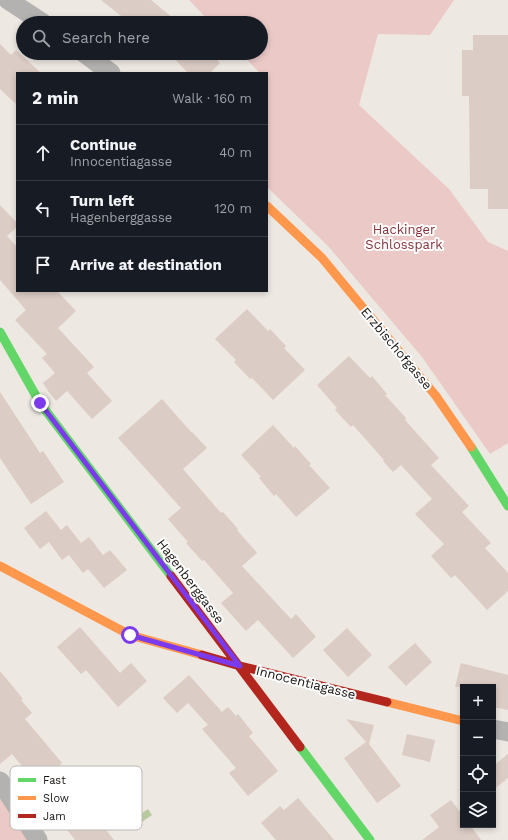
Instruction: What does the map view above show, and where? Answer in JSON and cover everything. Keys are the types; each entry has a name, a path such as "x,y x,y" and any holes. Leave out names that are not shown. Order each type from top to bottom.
{"street":[{"path":"8,0 33,16"},
{"path":"93,60 110,72"},
{"name":"Erzbischofgasse","path":"268,207 322,258 436,396 471,446 508,506"},
{"name":"Hagenberggasse","path":"0,332 40,403 370,840"},
{"name":"Innocentiagasse","path":"0,566 130,635 240,666 460,720"},
{"path":"496,730 508,732"},
{"path":"0,781 10,797"},
{"path":"32,830 38,840"}],"green space":[{"name":"Hackinger Schlosspark","path":"189,0 454,0 430,35 378,34 359,105 449,189 488,242 508,251 508,443 490,454 422,357 328,246 268,188 268,72 259,72 247,60 268,60 268,16 204,16"},
{"path":"0,796 10,812 10,830 22,830 28,840 0,840"}],"shaded area":[{"path":"148,809 152,815 142,822 142,813"}],"building":[{"path":"101,0 151,0 170,16 121,16"},
{"path":"473,35 508,35 508,209 488,209 488,189 470,189 469,96 462,96 462,50 473,50"},
{"path":"0,44 11,55 16,50 16,60 27,60 40,72 16,72 16,104 0,89"},
{"path":"176,60 217,60 220,63 211,72 187,72"},
{"path":"0,205 16,222 16,228 7,236 16,246 16,292 58,292 76,311 58,328 94,367 87,373 112,401 92,419 67,391 56,401 48,391 43,383 55,373 42,358 47,354 15,320 26,310 0,280"},
{"path":"247,309 268,331 270,329 286,346 284,348 305,370 273,400 252,378 250,379 234,362 236,360 215,339"},
{"path":"349,356 370,378 372,376 387,394 385,395 406,418 405,420 439,458 431,465 469,506 462,512 491,543 485,548 508,573 508,591 487,610 455,575 451,578 431,556 444,544 415,514 432,499 401,465 393,472 353,425 351,427 335,410 337,408 317,385"},
{"path":"0,392 40,453 43,451 64,482 31,504 0,458"},
{"path":"162,399 207,448 183,469 221,513 223,512 238,529 237,530 257,553 242,566 291,619 296,614 316,637 293,658 258,620 246,631 221,603 233,593 204,560 202,561 186,543 188,542 168,519 181,508 118,438"},
{"path":"273,425 294,448 295,446 311,464 309,465 330,488 296,517 276,494 274,496 259,478 261,477 241,455"},
{"path":"46,511 61,530 67,525 81,543 89,537 103,555 110,550 127,570 104,588 88,569 83,573 69,555 62,560 49,542 40,549 24,528"},
{"path":"80,627 120,673 131,663 147,681 118,707 86,670 81,674 57,647"},
{"path":"347,628 372,655 348,677 323,650"},
{"path":"415,643 432,662 406,686 388,667"},
{"path":"461,663 508,675 508,710 496,708 496,684 460,684 460,687 455,687"},
{"path":"0,671 23,699 21,700 32,713 25,719 62,763 59,766 22,766 12,754 0,764"},
{"path":"189,675 222,712 228,707 236,716 238,714 253,733 249,736 278,771 248,796 229,773 236,768 202,729 208,725 188,703 177,713 163,698"},
{"path":"346,719 374,725 369,744 401,786 377,803 344,758 366,742"},
{"path":"407,734 435,740 430,762 402,755"},
{"path":"508,754 508,778 496,788 496,764"},
{"path":"298,798 334,840 276,840 261,823 280,806 284,810"},
{"path":"451,800 460,812 460,828 472,828 481,840 422,840 439,827 430,815"},
{"path":"67,830 106,830 114,840 75,840"}],"traffic: fast":[{"path":"0,332 40,403 171,576"},
{"path":"471,447 508,506"},
{"path":"300,747 370,840"}],"traffic: slow":[{"path":"268,207 322,258 436,396 471,447"},
{"path":"0,566 130,635 202,655"},
{"path":"387,702 460,720"}],"traffic: jam":[{"path":"171,576 300,747"},
{"path":"202,655 240,666 387,702"}],"route":[{"path":"40,403 240,666 130,635"}]}
